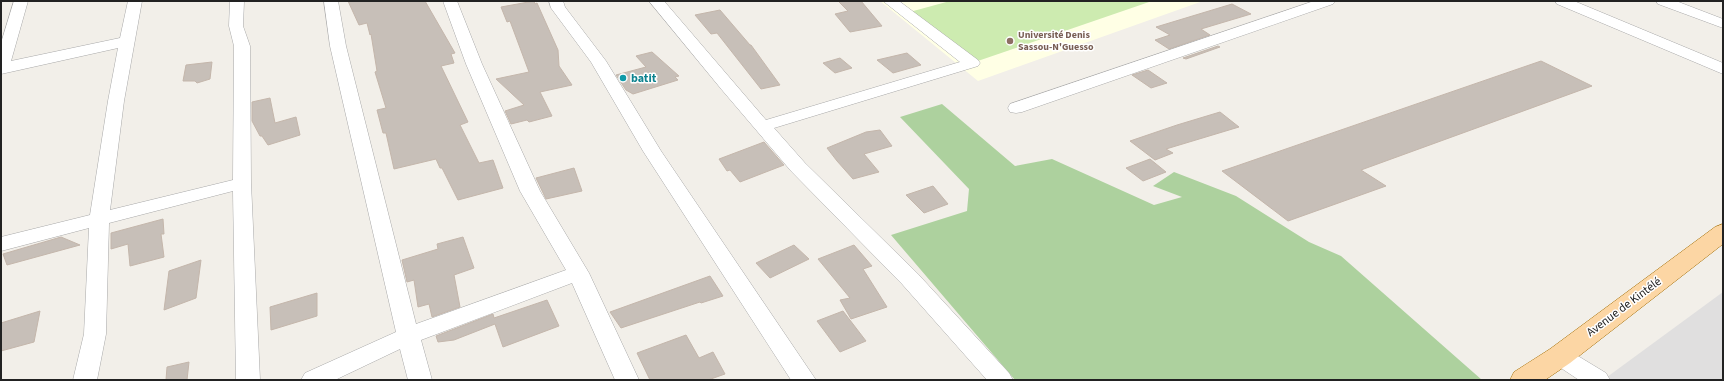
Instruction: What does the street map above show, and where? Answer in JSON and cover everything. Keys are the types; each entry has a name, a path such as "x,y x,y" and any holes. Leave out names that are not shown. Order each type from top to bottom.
{"main road":[{"name":"Avenue de Kintélé","path":"1524,380 1560,356 1723,232"}],"street":[{"path":"21,1 1,68 128,41"},
{"path":"85,380 95,334 99,219 116,101 135,1"},
{"path":"237,1 236,26 242,46 242,183 248,380"},
{"path":"331,1 338,46 420,380"},
{"path":"450,1 474,64 530,191 578,273 627,380"},
{"path":"556,1 558,8 598,61 652,151 804,380"},
{"path":"656,1 798,167 910,279 1001,380"},
{"path":"763,126 972,63 890,1"},
{"path":"1016,108 1328,1"},
{"path":"1562,1 1723,68"},
{"path":"1663,1 1723,24"},
{"path":"1,244 242,183"},
{"path":"313,380 408,336 578,273"},
{"path":"1560,356 1598,380"}],"shaded area":[{"name":"Université Denis Sassou-N'Guesso","path":"880,1 1203,1 978,81"},
{"path":"1723,292 1723,380 1603,380"}],"green space":[{"name":"Université Denis Sassou-N'Guesso","path":"950,1 1152,1 972,63 906,13"},
{"path":"942,104 1015,166 1052,159 1154,205 1182,197 1153,186 1174,172 1236,196 1309,242 1341,256 1482,380 1015,380 891,235 967,211 969,189 900,117"}],"building":[{"path":"348,1 425,1 455,53 451,54 454,63 441,66 468,122 460,125 479,163 493,160 503,188 458,200 436,159 394,169 386,133 383,133 377,110 386,108 375,72 377,71 371,34 370,35 367,23 359,25"},
{"path":"534,1 535,4 537,3 558,50 559,66 572,85 540,92 552,116 529,122 527,120 511,124 505,111 524,105 496,79 529,72 510,21 507,22 501,7"},
{"path":"838,1 861,1 882,26 850,32 835,14 848,11"},
{"path":"1232,4 1251,14 1201,29 1210,35 1169,49 1155,40 1170,35 1156,27"},
{"path":"720,10 751,45 780,85 761,89 717,33 711,34 695,15"},
{"path":"1218,46 1220,47 1186,59 1183,58"},
{"path":"652,52 679,76 675,77 678,80 633,94 626,90 616,75 646,67 636,56"},
{"path":"907,53 921,65 893,73 877,60"},
{"path":"840,58 852,68 835,73 823,63"},
{"path":"1541,61 1592,86 1361,170 1386,186 1288,221 1222,171"},
{"path":"212,62 210,79 197,83 195,81 183,81 186,65"},
{"path":"1148,70 1167,83 1151,88 1132,75"},
{"path":"270,98 275,123 296,117 300,135 268,145 262,136 260,136 252,121 252,102"},
{"path":"1220,112 1239,127 1166,149 1173,153 1155,160 1130,141 1177,125"},
{"path":"880,130 892,146 864,154 879,172 853,179 827,148 866,132"},
{"path":"764,142 784,165 740,182 730,170 727,171 719,159"},
{"path":"1150,159 1166,172 1143,181 1126,168"},
{"path":"574,168 582,191 546,199 536,178"},
{"path":"933,186 948,204 924,213 906,195"},
{"path":"163,219 164,234 161,234 164,257 130,266 128,244 111,249 111,233"},
{"path":"61,237 80,245 7,265 3,254"},
{"path":"463,237 474,268 454,275 460,307 432,317 429,304 418,307 414,280 407,282 402,260 438,249 437,244"},
{"path":"794,245 809,259 770,278 756,263"},
{"path":"854,245 872,266 863,269 887,307 851,319 840,300 850,298 818,259"},
{"path":"201,260 196,298 164,310 169,271"},
{"path":"710,276 723,296 621,328 610,312"},
{"path":"317,293 317,316 271,330 270,307"},
{"path":"547,300 559,326 503,347 495,324 454,340 438,342 436,336 493,314 494,318"},
{"path":"40,311 34,342 1,351 1,323"},
{"path":"843,311 866,341 840,352 817,321"},
{"path":"686,335 699,358 713,352 725,374 708,380 650,380 637,353"},
{"path":"189,362 187,380 166,380 167,367"}],"place":[{"name":"Université Denis Sassou-N'Guesso","path":"1010,41"},
{"name":"batit","path":"623,78"}]}
